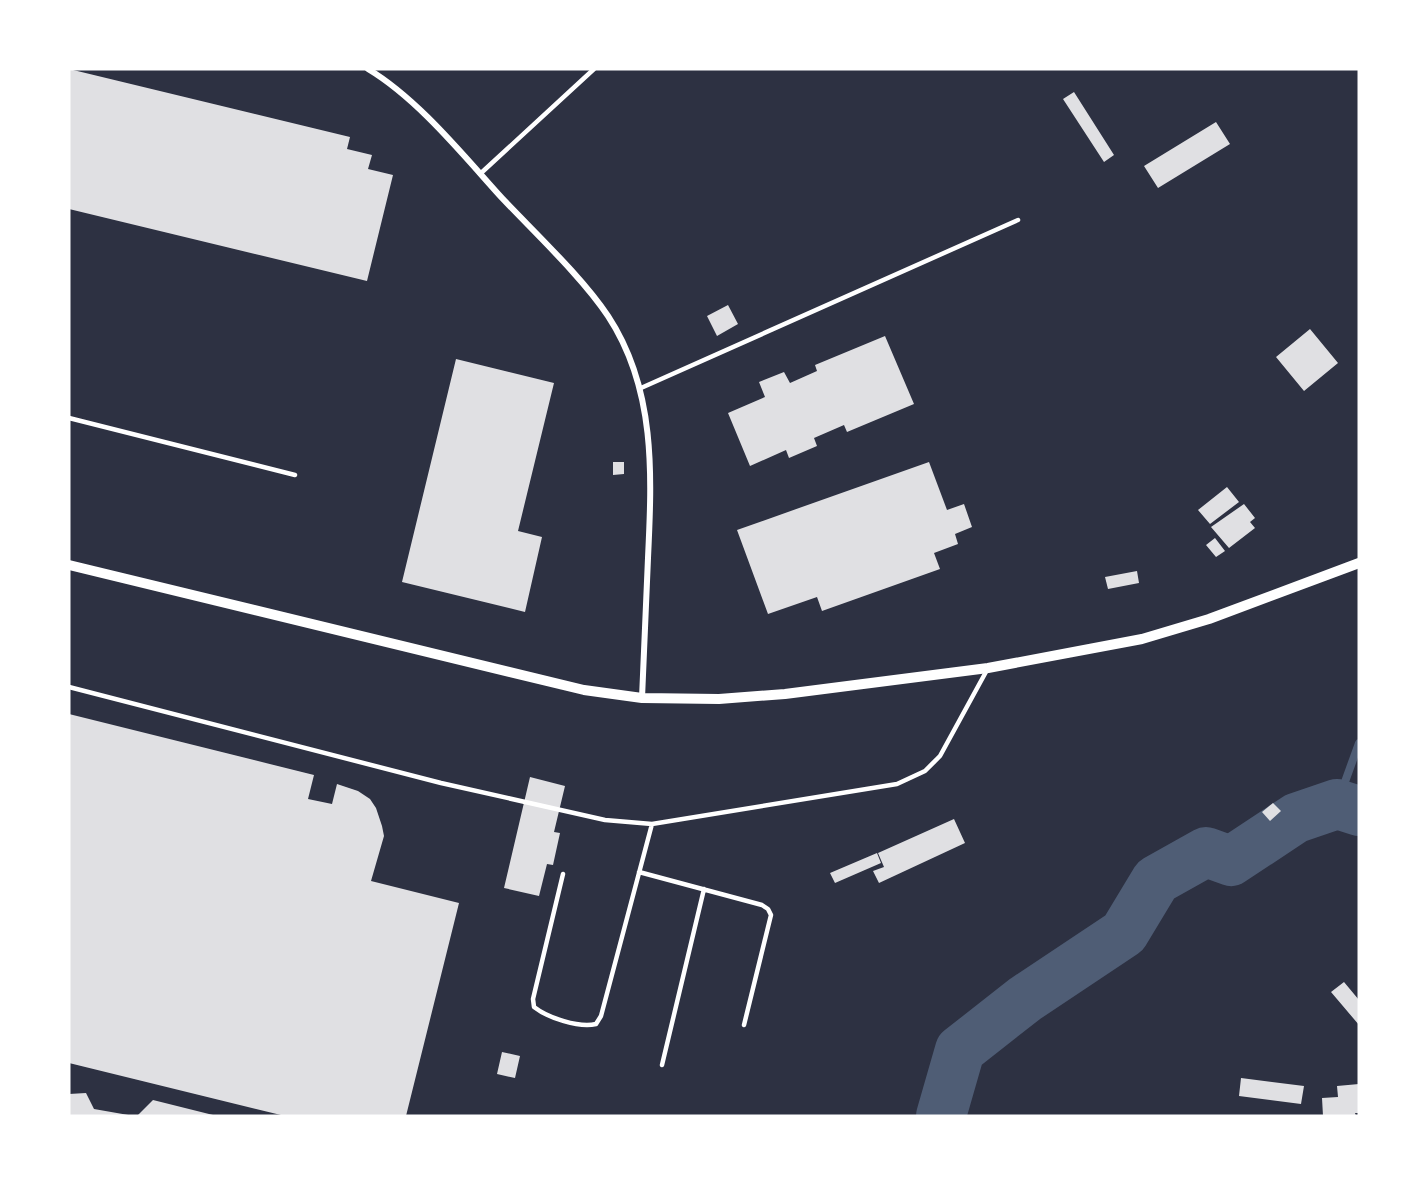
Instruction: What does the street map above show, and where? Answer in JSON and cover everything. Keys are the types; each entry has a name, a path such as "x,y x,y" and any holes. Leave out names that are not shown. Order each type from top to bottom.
{"street":[{"path":"368,69 410,102 480,174 608,316 641,388 648,424 651,486 642,698"},
{"path":"69,564 522,676 642,698 718,699 785,694 988,668 1142,639 1209,619 1359,563"}],"lane":[{"path":"480,174 594,69"},
{"path":"641,388 1018,220"},
{"path":"69,418 295,474"},
{"path":"69,687 441,783 605,820 652,824 897,784 925,771 940,756 988,668"},
{"path":"563,874 533,999 534,1007 542,1013 588,1026 596,1024 601,1016 652,824"},
{"path":"639,872 762,905 768,909 771,915 744,1025"},
{"path":"662,1065 704,889"}],"building":[{"path":"69,69 350,137 347,149 372,155 368,169 393,175 367,281 69,209"},
{"path":"1074,92 1114,155 1104,162 1063,99"},
{"path":"1216,122 1230,144 1158,188 1144,166"},
{"path":"728,305 738,324 717,336 707,316"},
{"path":"1310,329 1338,363 1304,391 1276,357"},
{"path":"885,336 914,404 847,432 844,425 814,438 817,446 789,458 786,450 750,466 728,413 765,397 759,382 784,372 790,383 817,371 815,365"},
{"path":"456,359 554,383 518,531 542,537 525,612 402,582"},
{"path":"613,462 624,462 624,474 613,475"},
{"path":"929,462 947,510 964,504 972,527 955,534 958,544 934,553 940,569 822,611 817,597 768,614 737,530"},
{"path":"1227,487 1239,502 1210,524 1198,510"},
{"path":"1244,504 1255,518 1250,522 1255,528 1229,548 1211,527"},
{"path":"1215,538 1225,551 1216,557 1206,545"},
{"path":"1137,571 1139,583 1108,589 1105,577"},
{"path":"69,714 314,775 308,799 332,804 337,784 358,791 370,799 376,808 384,836 371,881 459,903 406,1116 285,1116 69,1063"},
{"path":"530,777 565,786 554,832 560,833 553,865 547,864 539,896 504,888"},
{"path":"1273,803 1281,811 1270,821 1262,812"},
{"path":"954,819 965,843 879,883 873,871 884,867 878,853"},
{"path":"877,853 881,863 835,883 830,873"},
{"path":"1344,982 1359,1000 1359,1025 1331,992"},
{"path":"502,1052 520,1056 515,1078 497,1074"},
{"path":"1241,1078 1304,1086 1301,1104 1239,1096"},
{"path":"1359,1084 1359,1113 1355,1113 1356,1116 1323,1116 1322,1098 1338,1097 1337,1086"},
{"path":"86,1093 94,1109 134,1116 69,1116 69,1094"},
{"path":"153,1100 213,1115 213,1116 137,1116"}],"waterway":[{"path":"1337,804 1359,743"},
{"path":"941,1116 960,1050 1025,999 1124,933 1156,880 1206,852 1231,861 1296,818 1337,804 1359,811"}]}
